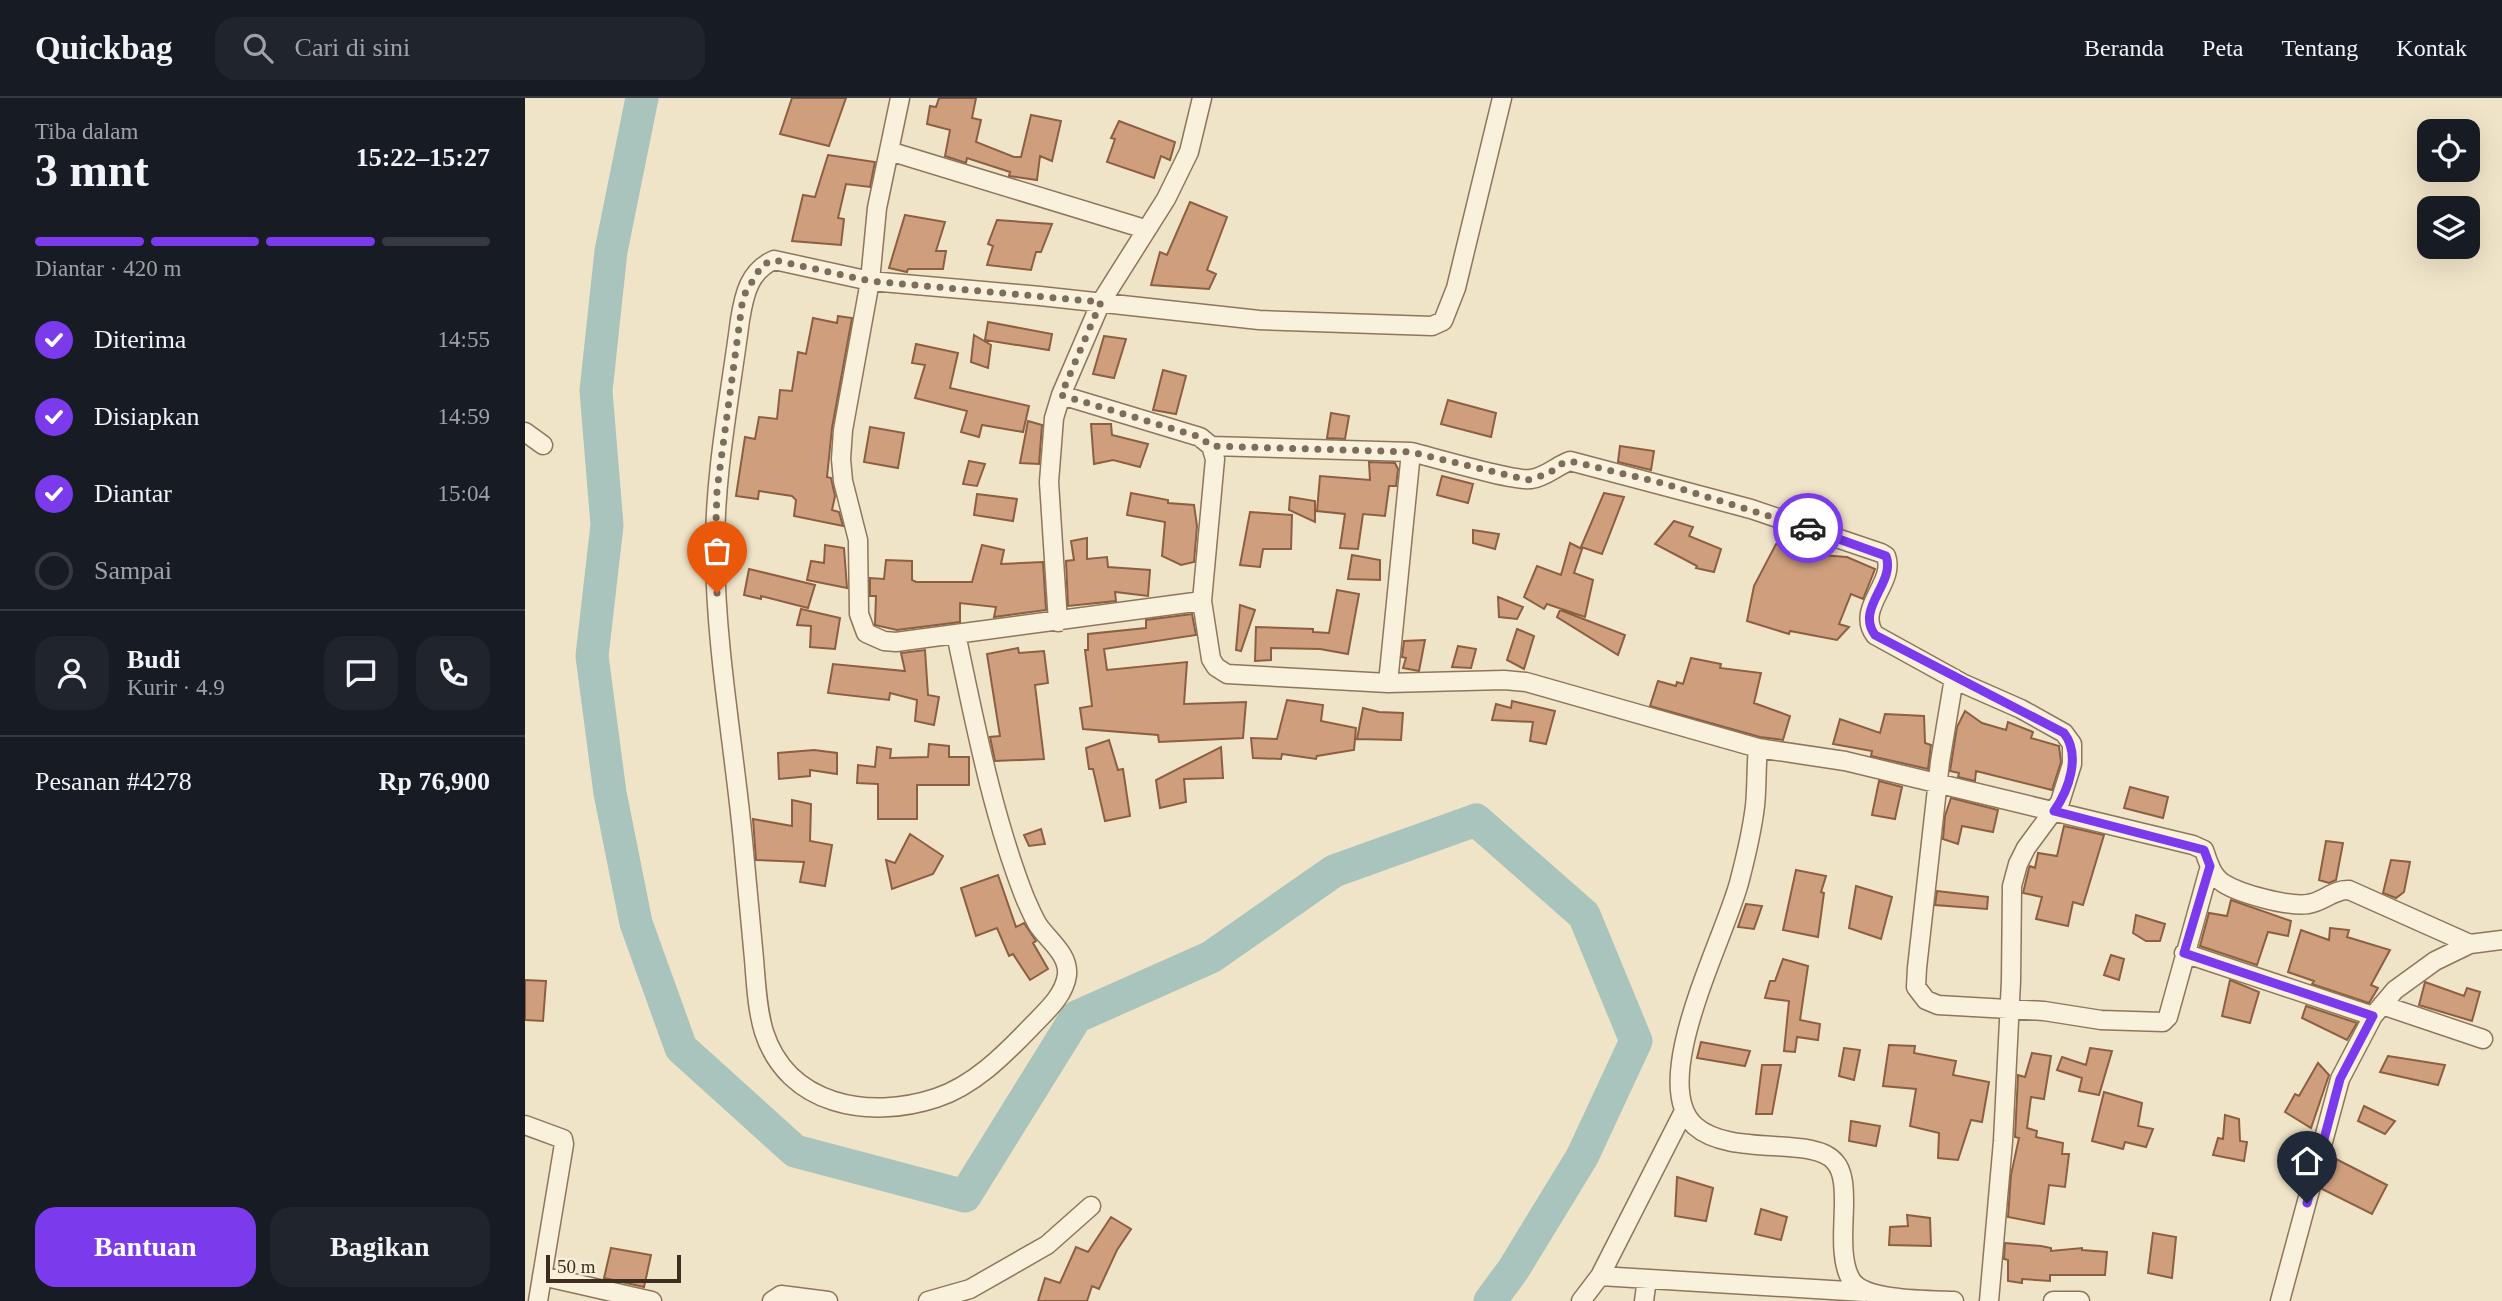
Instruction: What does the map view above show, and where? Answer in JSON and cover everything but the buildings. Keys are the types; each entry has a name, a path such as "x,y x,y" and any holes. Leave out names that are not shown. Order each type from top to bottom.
{"street":[{"path":"900,98 877,208 870,281 843,430 843,481 858,540 861,624 873,638 884,641 1058,622 1202,601"},
{"path":"1058,622 1049,482 1054,418 1061,395 1101,302 1166,199 1189,152 1202,98"},
{"path":"956,634 979,743 1015,870 1033,916 1060,951 1067,968 1067,976 1058,998 1009,1049 978,1076 937,1098 897,1106 864,1108 834,1103 799,1085 779,1061 764,1030 756,985 718,612 715,554 717,490 741,309 751,279 762,265 774,260 870,281 1101,302 1259,320 1432,326 1443,321 1456,288 1502,98"},
{"path":"889,151 1145,229"},
{"path":"1061,395 1200,437 1211,446 1215,459 1202,601 1211,659 1216,667 1227,674 1388,683 1504,680 1526,682 1758,748 1845,761 2193,845 2204,850 2210,866 2223,884 2286,904 2310,904 2342,890 2350,890 2470,944"},
{"path":"525,432 543,445"},
{"path":"1211,446 1411,452 1528,480 1550,473 1558,465 1570,461 1751,509 1886,556 1888,568 1870,610 1871,629 1884,641 2064,733 2072,744 2072,764 2060,802 2026,848 2014,876 2003,1141 1989,1301"},
{"path":"1388,683 1411,452"},
{"path":"1954,678 1937,784 1916,988 1926,1000 1938,1005 2009,1009 2101,1020 2163,1022 2168,1017 2210,866"},
{"path":"1758,748 1755,806 1740,882 1705,974 1688,1028 1678,1090 1683,1111 1692,1124 1707,1135 1751,1146 1811,1149 1826,1154 1837,1163 1844,1188 1848,1271 1851,1281 1864,1292"},
{"path":"2280,1301 2340,1079 2377,1011 2395,990 2435,961 2470,944 2502,940"},
{"path":"2184,953 2377,1011 2483,1039"},
{"path":"1581,1301 1600,1276 1683,1111"},
{"path":"525,1125 558,1135 564,1144 538,1301 525,1298"},
{"path":"928,1301 970,1289 1047,1245 1091,1206"},
{"path":"542,1276 652,1301"},
{"path":"1600,1276 1864,1292 1918,1300 1954,1301"},
{"path":"1644,1301 1647,1279"},
{"path":"772,1301 782,1295 828,1301"},
{"path":"2053,1301 2081,1301"}],"waterway":[{"path":"642,98 611,251 596,391 607,525 592,656 610,793 636,923 681,1048 795,1151 965,1196 1076,1017 1211,957 1334,871 1476,820 1584,915 1636,1041 1582,1157 1513,1270 1490,1301"}],"way so far":[{"path":"717,593 717,490 743,297 751,279 762,265 774,260 870,281 1101,302 1061,395 1200,437 1211,446 1411,452 1528,480 1550,473 1558,465 1570,461 1662,483 1808,528"}],"route":[{"path":"1808,528 1886,556 1888,568 1868,621 1875,635 1962,683 2021,709 2064,733 2072,744 2072,764 2060,802 2054,811 2204,850 2210,866 2184,953 2373,1016 2340,1079 2307,1203"}]}
